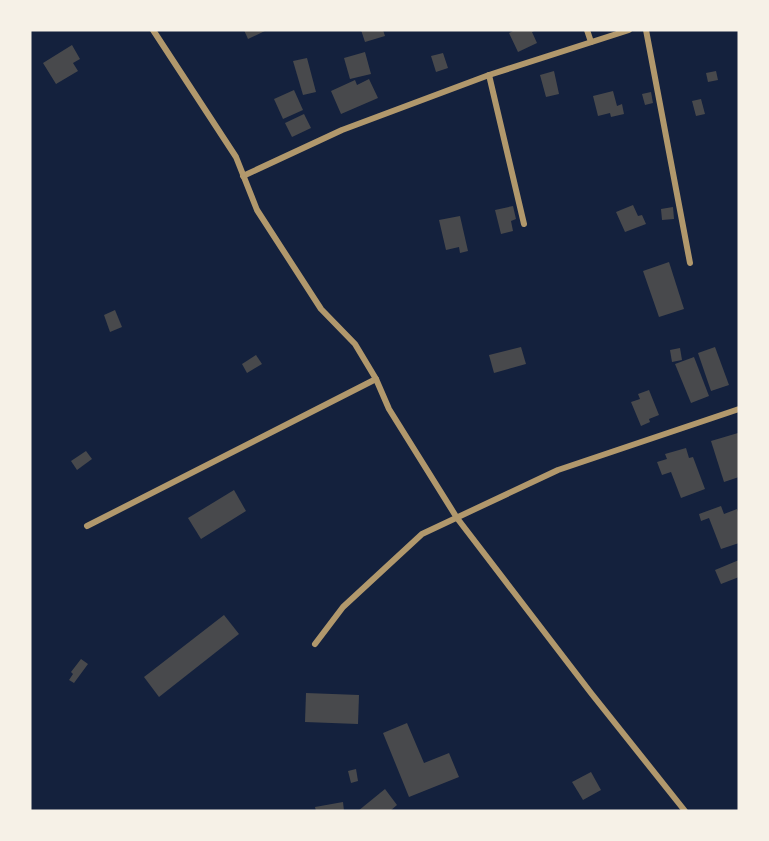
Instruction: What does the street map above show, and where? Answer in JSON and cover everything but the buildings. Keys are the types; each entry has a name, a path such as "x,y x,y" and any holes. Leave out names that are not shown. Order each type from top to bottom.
{"street":[{"path":"153,30 236,157 257,210 321,309 355,344 376,379 389,409 457,518 685,811"},
{"path":"587,30 591,42"},
{"path":"243,176 342,130 489,75 629,30"},
{"path":"646,30 690,263"},
{"path":"489,75 524,224"},
{"path":"87,525 376,379"},
{"path":"315,644 343,607 422,534 558,470 739,410"}]}
